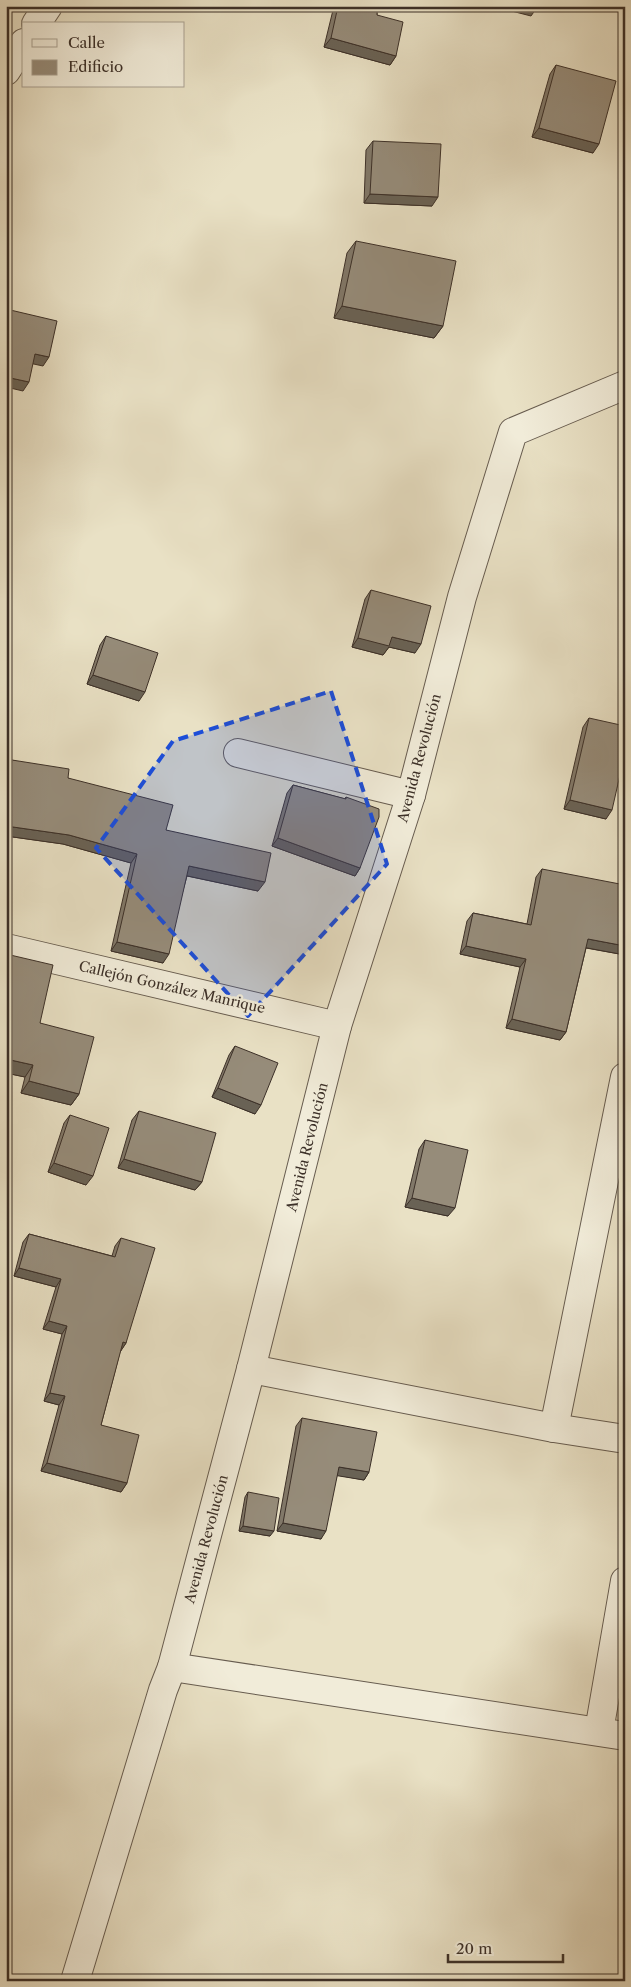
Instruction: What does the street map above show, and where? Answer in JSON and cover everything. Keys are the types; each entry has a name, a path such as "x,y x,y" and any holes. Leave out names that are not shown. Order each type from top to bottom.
{"street":[{"path":"37,22 48,6"},
{"path":"6,71 22,46"},
{"name":"Avenida Revolución","path":"75,1981 163,1690 172,1667 251,1369 338,1026 411,795 462,597 513,432 625,384"},
{"path":"238,753 411,795"},
{"name":"Callejón González Manrique","path":"6,948 338,1026"},
{"path":"554,1428 625,1077"},
{"path":"251,1369 554,1428 625,1439"},
{"path":"172,1667 612,1733 625,1581"}],"highlighted area":[{"path":"331,691 387,864 248,1016 96,848 173,741"}],"building":[{"path":"338,6 377,6 377,15 403,22 396,56 331,38"},
{"path":"556,65 616,81 599,144 539,128"},
{"path":"373,141 441,144 438,197 370,194"},
{"path":"356,241 456,261 443,326 342,306"},
{"path":"6,309 57,321 49,357 35,354 29,382 6,377"},
{"path":"371,590 431,606 421,644 392,637 389,646 358,638"},
{"path":"106,636 158,653 145,692 93,675"},
{"path":"589,718 625,726 625,753 612,810 570,800"},
{"path":"12,760 69,769 68,778 173,805 166,830 271,853 265,882 189,866 169,954 117,942 137,854 69,835 6,826 6,798"},
{"path":"293,785 346,799 346,797 379,809 379,817 360,868 278,838"},
{"path":"542,869 625,885 625,946 588,939 566,1032 512,1019 526,959 466,946 473,913 531,925"},
{"path":"6,954 53,965 40,1023 94,1037 79,1094 29,1081 33,1065 6,1059"},
{"path":"235,1046 278,1063 261,1105 218,1088"},
{"path":"139,1111 216,1133 202,1182 124,1159"},
{"path":"70,1115 109,1128 93,1176 54,1163"},
{"path":"425,1140 468,1150 455,1208 412,1198"},
{"path":"29,1234 115,1257 121,1238 155,1248 126,1343 123,1342 101,1425 139,1435 127,1483 47,1463 65,1396 50,1393 67,1326 49,1321 61,1279 19,1268"},
{"path":"302,1418 377,1432 369,1472 339,1467 326,1531 283,1523"},
{"path":"248,1492 279,1498 274,1531 243,1526"}]}
